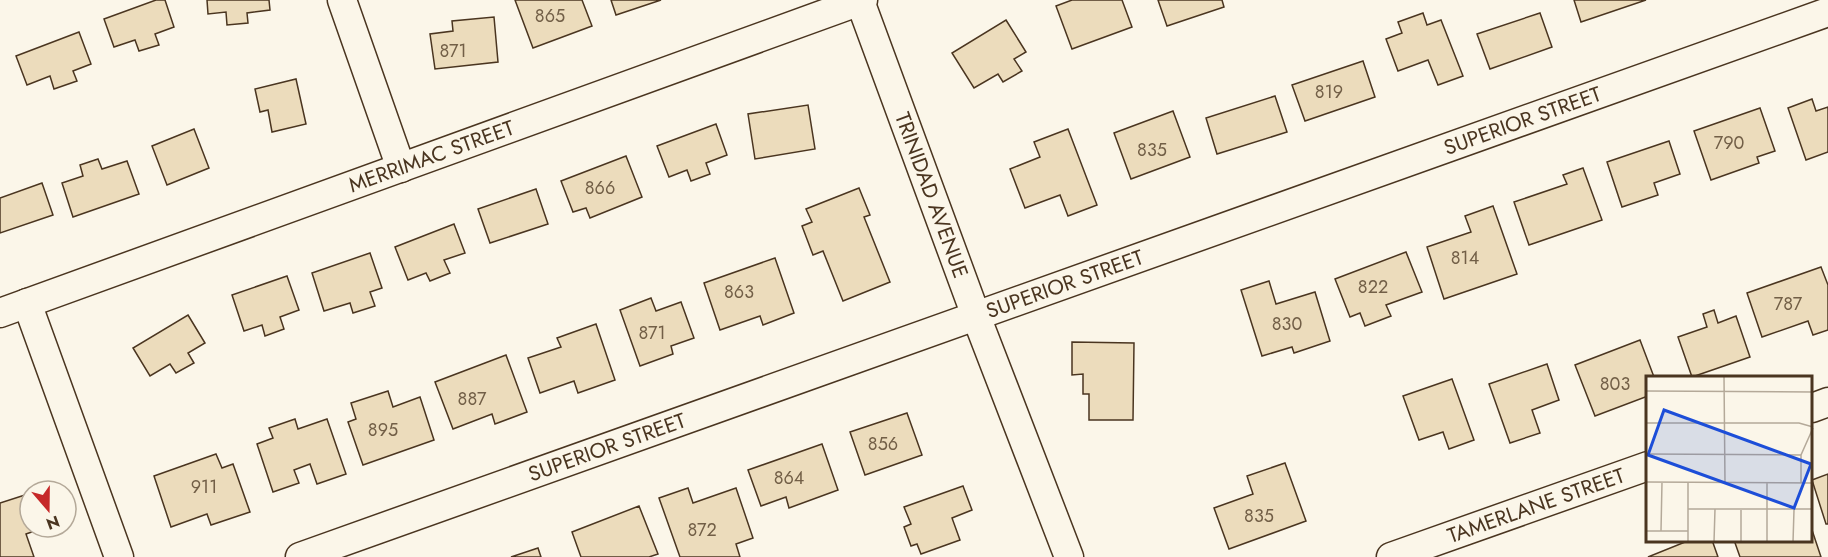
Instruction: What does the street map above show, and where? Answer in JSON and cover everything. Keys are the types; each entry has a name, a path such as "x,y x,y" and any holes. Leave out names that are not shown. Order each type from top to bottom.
{"street":[{"path":"342,0 401,168"},
{"name":"MERRIMAC STREET","path":"0,313 862,1"},
{"name":"TRINIDAD AVENUE","path":"862,1 976,316 1069,557"},
{"name":"SUPERIOR STREET","path":"300,557 1828,12"},
{"path":"27,303 119,557"},
{"path":"1813,408 1828,402"},
{"name":"TAMERLANE STREET","path":"1391,557 1646,467"}],"building":[{"path":"156,0 165,0 174,27 155,34 159,45 139,51 135,40 114,47 104,19"},
{"path":"207,0 269,0 270,10 247,13 248,23 227,25 226,12 208,14"},
{"path":"515,0 582,0 592,26 533,48"},
{"path":"611,0 661,0 616,15"},
{"path":"1072,0 1122,0 1132,27 1072,49 1056,6"},
{"path":"1158,0 1222,0 1224,7 1167,26"},
{"path":"1574,0 1646,0 1581,22"},
{"path":"1423,13 1427,25 1441,20 1463,76 1438,85 1428,60 1398,71 1386,39 1402,33 1398,22"},
{"path":"1540,13 1552,47 1490,69 1477,34"},
{"path":"494,17 498,62 435,69 430,34 453,31 452,21"},
{"path":"1006,20 1026,52 1014,59 1022,71 1003,82 998,74 974,88 952,53"},
{"path":"79,32 91,64 73,71 77,81 54,89 50,76 27,85 16,56"},
{"path":"1363,61 1375,97 1305,121 1292,85"},
{"path":"296,79 306,124 272,132 268,110 260,112 255,89"},
{"path":"1275,96 1287,132 1217,154 1206,118"},
{"path":"1812,99 1816,111 1828,107 1828,152 1806,160 1788,108"},
{"path":"808,105 815,149 755,159 748,114"},
{"path":"1760,108 1775,151 1757,157 1759,163 1711,180 1694,131"},
{"path":"1173,111 1190,157 1131,179 1114,133"},
{"path":"716,124 727,155 706,163 710,174 691,181 687,170 669,177 657,146"},
{"path":"194,129 209,168 167,185 152,146"},
{"path":"1068,129 1097,205 1068,216 1060,195 1025,208 1010,169 1040,157 1034,142"},
{"path":"1669,141 1680,174 1654,183 1658,195 1622,207 1607,162"},
{"path":"626,156 642,197 590,218 586,208 573,212 561,181"},
{"path":"98,159 102,169 127,161 139,194 73,217 62,183 83,176 80,165"},
{"path":"1583,168 1602,220 1529,245 1514,202 1567,184 1563,175"},
{"path":"42,183 53,215 0,233 0,198"},
{"path":"859,188 870,215 864,217 890,282 843,301 823,251 813,255 802,226 812,222 806,209"},
{"path":"536,189 548,224 490,243 478,209"},
{"path":"1493,206 1517,274 1444,299 1427,247 1471,232 1465,216"},
{"path":"454,224 465,253 444,260 450,273 430,281 426,273 408,280 395,247"},
{"path":"1406,252 1422,292 1386,305 1391,316 1365,326 1360,313 1350,317 1335,279"},
{"path":"370,253 382,288 370,292 375,306 353,313 350,303 324,311 312,273"},
{"path":"775,258 794,313 763,325 760,316 720,330 704,283"},
{"path":"1821,267 1828,285 1828,330 1813,335 1808,321 1762,337 1747,293"},
{"path":"287,276 299,310 280,317 284,329 265,336 262,325 244,331 232,295"},
{"path":"1269,281 1276,304 1315,292 1330,341 1294,353 1292,347 1262,356 1241,290"},
{"path":"651,298 656,311 681,302 694,338 671,346 673,354 640,366 620,310"},
{"path":"1714,310 1718,323 1736,316 1750,357 1692,376 1678,337 1707,327 1703,314"},
{"path":"188,315 205,343 188,353 194,363 176,373 170,364 150,376 133,348"},
{"path":"596,324 615,380 578,393 574,381 540,393 528,358 561,347 557,338"},
{"path":"1640,340 1654,376 1646,376 1646,397 1595,416 1575,365"},
{"path":"1072,342 1134,343 1133,420 1089,420 1089,394 1083,394 1083,374 1072,375"},
{"path":"506,355 527,412 495,424 492,414 453,429 435,382"},
{"path":"1547,364 1559,400 1532,410 1540,433 1510,443 1489,384"},
{"path":"1452,379 1474,440 1449,449 1443,432 1419,440 1403,396"},
{"path":"388,391 393,407 420,397 434,440 363,465 348,422 356,419 351,403"},
{"path":"907,413 922,455 865,475 850,432"},
{"path":"295,419 298,429 327,419 346,474 317,484 310,464 294,470 299,483 273,492 257,444 273,438 269,428"},
{"path":"822,444 838,490 789,508 786,497 761,506 748,470"},
{"path":"216,454 222,468 233,464 250,512 211,525 207,514 171,527 154,476"},
{"path":"1285,463 1306,521 1229,549 1214,508 1253,494 1247,476"},
{"path":"1828,474 1828,524 1826,524 1813,480"},
{"path":"963,486 972,510 952,518 960,540 921,554 917,544 911,546 904,527 911,524 904,507"},
{"path":"688,488 693,503 736,488 753,538 736,544 740,557 680,557 659,498"},
{"path":"18,497 18,539 28,539 34,557 0,557 0,503"},
{"path":"639,506 658,554 649,557 581,557 572,532"},
{"path":"1813,533 1821,557 1740,557 1735,542 1813,542"},
{"path":"1685,542 1713,542 1718,557 1648,557"},
{"path":"538,548 541,557 511,557"}]}
